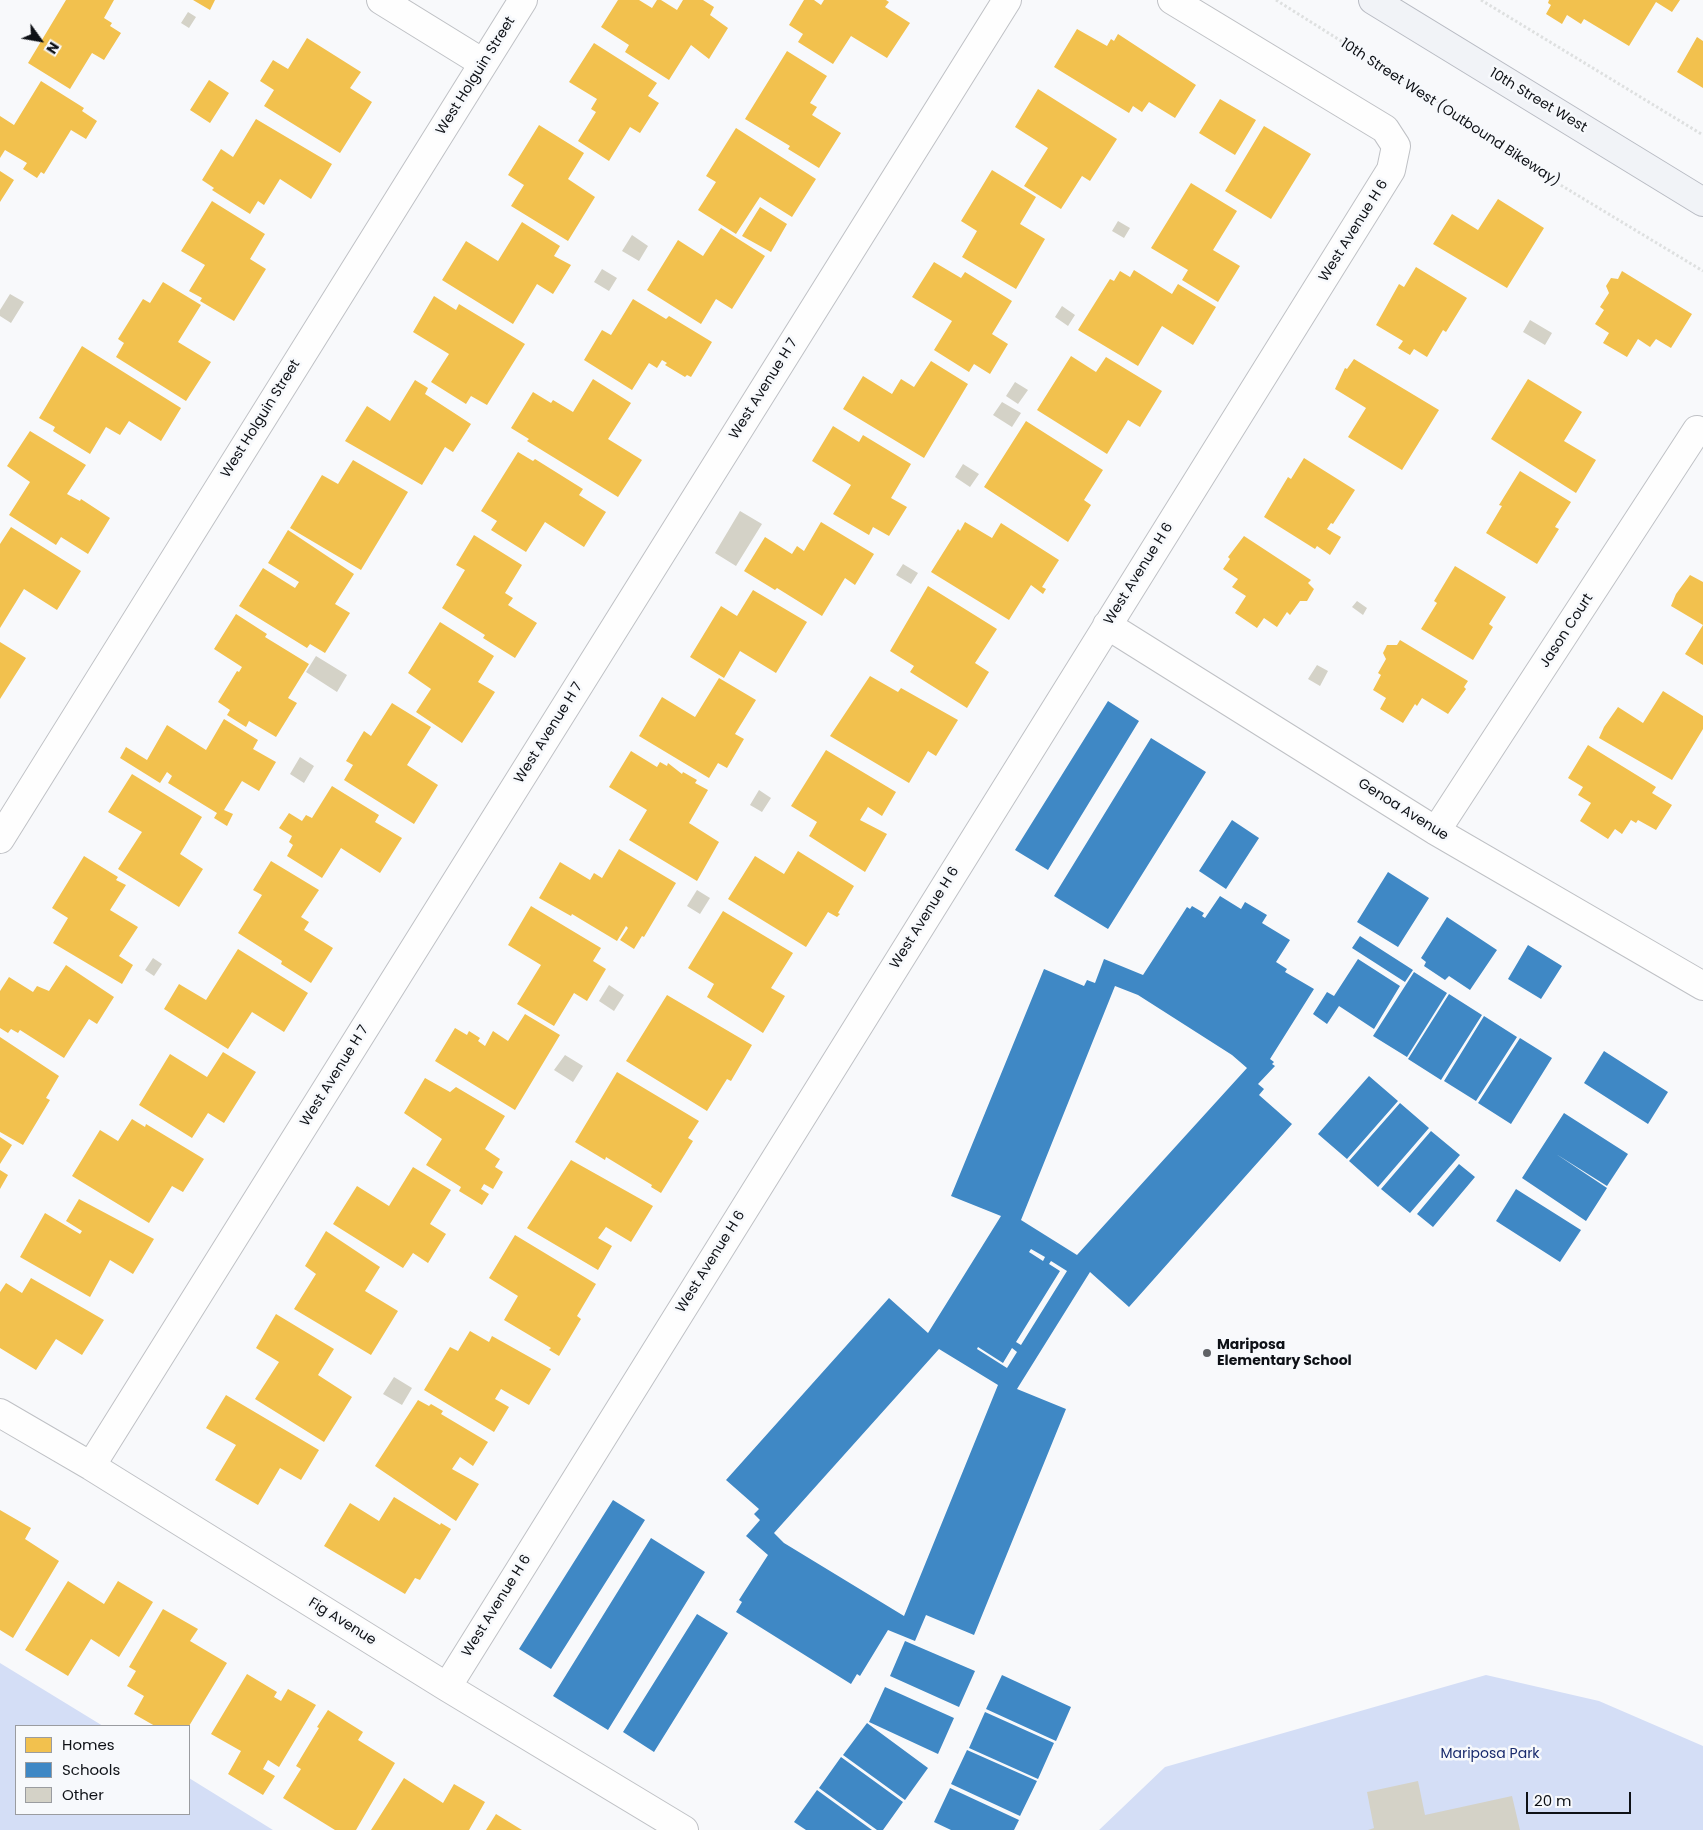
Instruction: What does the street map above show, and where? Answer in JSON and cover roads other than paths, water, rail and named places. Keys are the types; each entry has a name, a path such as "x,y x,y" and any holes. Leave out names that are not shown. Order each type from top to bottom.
{"main road":[{"name":"10th Street West","path":"1373,0 1703,202"}],"street":[{"path":"381,0 483,63"},
{"name":"West Holguin Street","path":"4,823 523,0"},
{"name":"West Avenue H 7","path":"91,1466 1007,0"},
{"name":"West Avenue H 6","path":"447,1687 1391,170 1396,146 1385,129 1172,0"},
{"name":"Jason Court","path":"1436,831 1697,430"},
{"name":"Genoa Avenue","path":"1107,625 1436,831 1703,986"},
{"name":"Fig Avenue","path":"0,1412 91,1466 447,1687 684,1830"}],"place":[{"name":"Mariposa Elementary School","path":"1207,1353"}],"park label":[{"name":"Mariposa Park","path":"1490,1754"}]}
